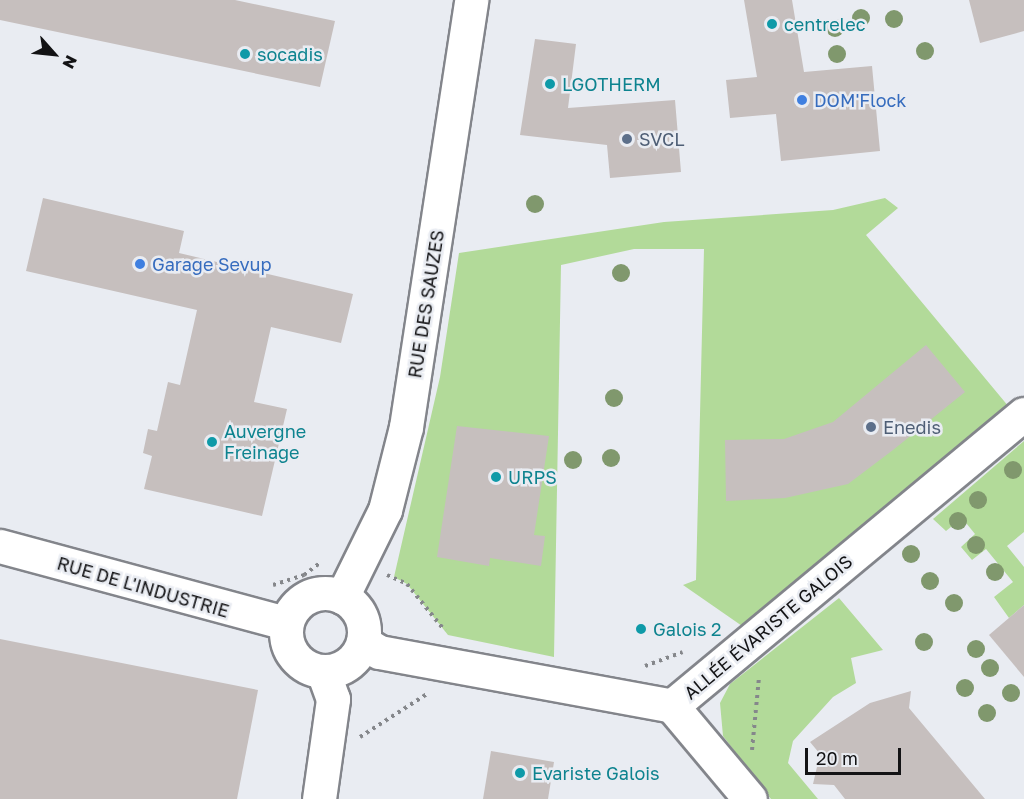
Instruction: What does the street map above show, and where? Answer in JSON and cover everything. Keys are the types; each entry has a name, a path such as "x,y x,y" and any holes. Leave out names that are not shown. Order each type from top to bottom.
{"street":[{"name":"RUE DES SAUZES","path":"342,597 361,567 385,510 406,427 471,0"},
{"name":"ALLÉE ÉVARISTE GALOIS","path":"363,642 379,652 672,706 1024,414"},
{"name":"RUE DE L'INDUSTRIE","path":"0,546 286,623"},
{"path":"326,592 342,597 356,608 364,624 363,642 355,658 340,669 323,672 306,668 293,656 286,640 286,623 294,607 308,596 326,592"},
{"path":"319,799 333,699 323,672"},
{"path":"672,706 750,799"}],"path":[{"path":"266,585 304,575 329,557 407,584 452,636"},
{"path":"729,774 752,757 760,656 748,643"},
{"path":"640,668 694,647"},
{"path":"352,742 432,691"}],"green space":[{"path":"885,198 898,208 866,235 1009,407 745,628 683,585 696,580 704,249 634,249 561,265 554,657 448,635 407,584 394,577 440,377 459,253 664,222 833,210"},
{"path":"1024,441 1024,532 1007,546 1024,567 1024,605 1009,618 994,597 1013,582 986,549 972,560 961,547 975,534 962,518 946,531 933,519"},
{"path":"839,598 883,650 851,658 856,683 833,697 793,741 788,763 818,799 771,799 723,736 720,703 730,684"}],"building":[{"name":"socadis","path":"0,0 235,0 335,21 320,87 0,20"},
{"name":"DOM'Flock","path":"744,0 792,0 804,72 872,66 880,151 781,161 776,114 730,118 726,80 757,77"},
{"path":"969,0 1024,0 1024,31 980,43"},
{"path":"535,39 576,44 568,108 675,100 681,172 610,178 607,145 520,135"},
{"path":"43,198 184,231 179,253 353,294 341,343 271,327 254,402 287,409 262,516 144,489 152,456 143,453 148,429 157,431 168,382 180,385 197,310 26,271"},
{"name":"Enedis","path":"926,345 965,392 893,450 848,484 785,498 726,501 725,440 784,439 833,422"},
{"name":"URPS","path":"457,426 549,436 534,535 545,536 541,566 490,558 489,566 437,557"},
{"path":"1024,605 1024,677 989,635"},
{"path":"0,639 258,690 237,799 0,799"},
{"path":"911,691 909,708 985,799 845,799 834,785 813,784 820,754 810,742 870,703"},
{"name":"Evariste Galois","path":"491,751 554,762 548,799 483,799"}],"place":[{"name":"centrelec","path":"772,24"},
{"name":"socadis","path":"245,54"},
{"name":"LGOTHERM","path":"550,84"},
{"name":"DOM'Flock","path":"802,100"},
{"name":"SVCL","path":"627,139"},
{"name":"Garage Sevup","path":"140,264"},
{"name":"Enedis","path":"871,427"},
{"name":"Auvergne Freinage","path":"212,442"},
{"name":"URPS","path":"496,477"},
{"name":"Galois 2","path":"641,629"},
{"name":"Evariste Galois","path":"520,773"}]}
